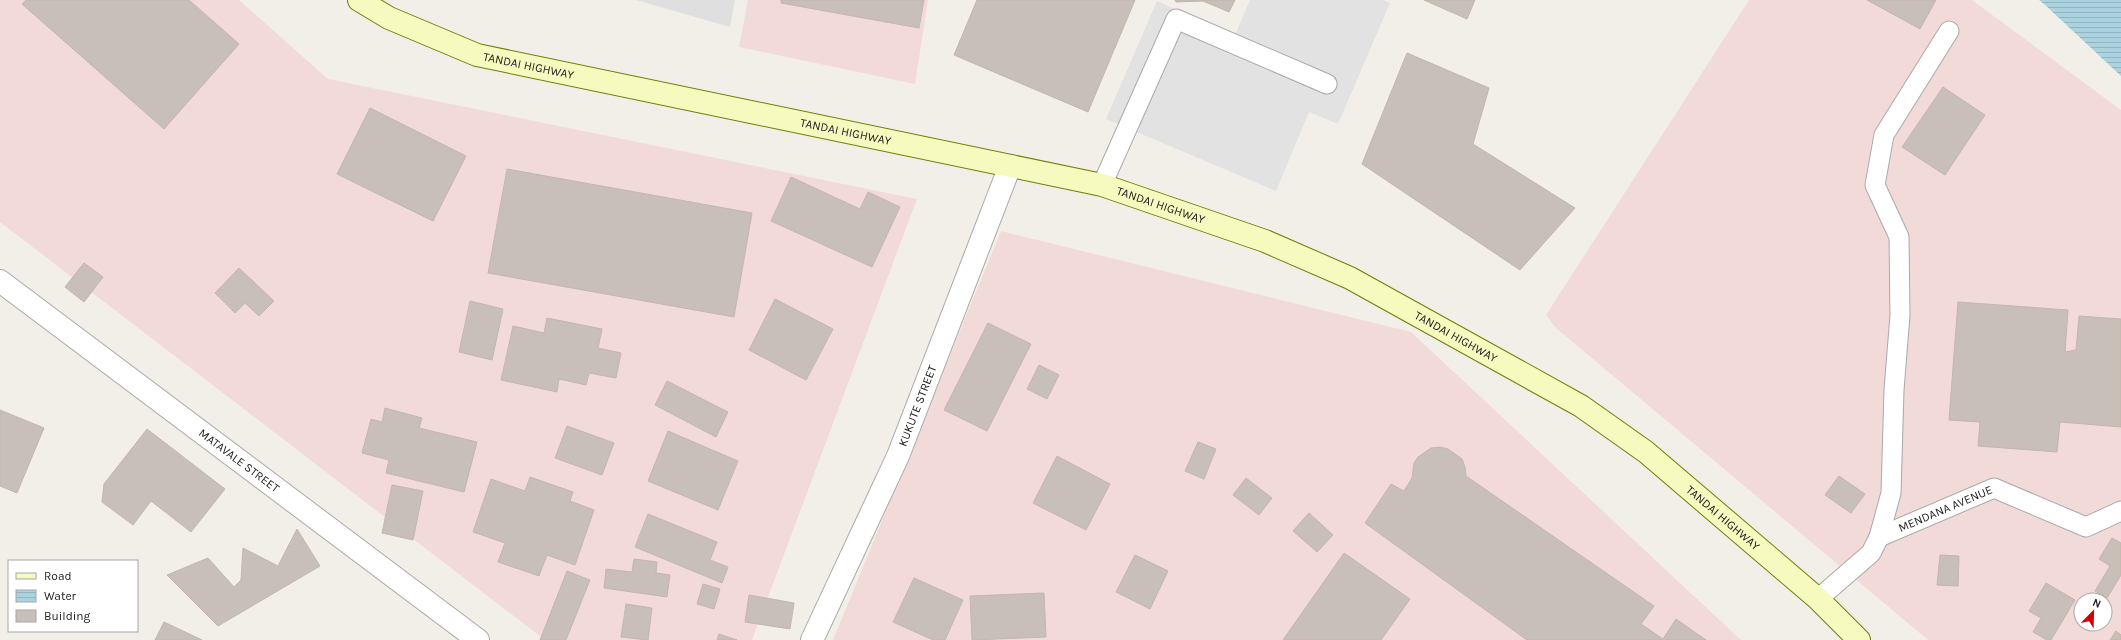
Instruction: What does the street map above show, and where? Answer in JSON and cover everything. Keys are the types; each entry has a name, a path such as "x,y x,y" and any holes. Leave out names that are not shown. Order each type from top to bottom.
{"main road":[{"name":"TANDAI HIGHWAY","path":"359,0 389,18 477,55 1102,185 1265,241 1350,278 1581,406 1646,452 1818,599 1859,640"}],"street":[{"name":"KUKUTE STREET","path":"812,640 898,456 1010,166"},
{"name":"MATAVALE STREET","path":"0,281 478,640"}],"lane":[{"path":"1102,185 1176,19 1327,84"},
{"path":"1818,599 1871,554 1879,537 1891,493 1894,390 1900,315 1899,237 1875,185 1884,134 1949,31"},
{"name":"MENDANA AVENUE","path":"1879,537 1994,488 2086,527 2121,511"}],"shaded area":[{"path":"0,0 239,0 328,79 917,199 752,640 545,640 0,222"},
{"path":"636,0 735,0 730,27"},
{"path":"748,0 928,0 915,84 739,47"},
{"path":"1250,0 1383,0 1390,3 1338,124 1309,112 1276,191 1106,119 1157,1 1235,35"},
{"path":"1749,0 1972,0 2121,110 2121,640 1928,640 1556,328 1546,315"},
{"path":"1001,231 1411,332 1741,640 833,640"}],"water":[{"path":"2039,0 2121,0 2121,76 2044,4"}],"building":[{"path":"26,0 189,0 239,44 164,129 22,4"},
{"path":"781,0 924,0 919,28 781,3"},
{"path":"977,0 1135,0 1088,112 954,55"},
{"path":"1175,0 1235,0 1229,12 1203,1 1176,2"},
{"path":"1424,0 1475,0 1467,19"},
{"path":"1867,0 1936,0 1920,29"},
{"path":"1407,53 1489,88 1473,144 1575,208 1520,270 1362,164"},
{"path":"1943,87 1985,115 1945,175 1902,147"},
{"path":"370,108 466,156 433,221 337,174"},
{"path":"507,169 752,213 734,317 488,273"},
{"path":"791,177 860,209 868,192 900,207 872,267 771,221"},
{"path":"84,263 103,277 84,302 65,287"},
{"path":"239,268 274,301 259,316 245,303 235,313 215,293"},
{"path":"775,299 833,329 806,380 749,350"},
{"path":"470,301 503,309 492,360 459,352"},
{"path":"1958,302 2068,310 2065,352 2076,350 2079,316 2121,319 2121,427 2060,422 2057,452 1978,446 1980,422 1949,420"},
{"path":"547,318 602,329 598,348 621,353 616,378 589,373 586,385 559,379 557,392 501,380 513,326 544,333"},
{"path":"988,323 1031,344 987,431 944,410"},
{"path":"1039,365 1059,375 1047,399 1027,389"},
{"path":"667,381 728,412 716,437 655,405"},
{"path":"385,408 422,418 419,428 477,442 464,492 386,473 389,460 362,453 371,419 382,422"},
{"path":"0,410 44,428 17,493 0,486"},
{"path":"567,426 614,443 602,475 555,458"},
{"path":"147,429 225,489 191,532 151,501 133,525 102,502 104,484"},
{"path":"668,431 738,461 718,510 648,481"},
{"path":"1198,442 1216,449 1204,479 1185,471"},
{"path":"1440,447 1448,449 1462,459 1466,476 1654,606 1641,624 1663,639 1676,619 1706,640 1527,640 1365,523 1391,484 1404,491 1412,478 1414,463 1418,457 1431,448"},
{"path":"1057,456 1110,484 1086,530 1033,503"},
{"path":"1839,476 1865,494 1851,513 1825,495"},
{"path":"530,477 573,492 570,501 594,510 575,565 547,555 539,576 498,562 505,543 473,532 491,479 525,491"},
{"path":"1246,478 1272,498 1259,515 1233,495"},
{"path":"392,485 423,491 413,540 382,533"},
{"path":"1309,513 1333,535 1317,552 1293,531"},
{"path":"648,514 717,542 710,560 728,567 722,583 635,547"},
{"path":"297,529 320,566 218,626 167,575 208,558 234,587 241,580 243,548 278,566"},
{"path":"2112,538 2121,543 2121,575 2111,592 2095,591 2110,566 2099,559"},
{"path":"1344,553 1410,599 1381,640 1283,640"},
{"path":"1135,555 1168,571 1150,609 1116,592"},
{"path":"1940,555 1959,556 1958,586 1937,585"},
{"path":"634,559 657,562 656,573 670,575 667,597 604,588 606,569 632,572"},
{"path":"567,571 590,580 566,640 540,640"},
{"path":"914,578 963,600 945,640 933,640 893,622"},
{"path":"2046,583 2073,599 2073,603 2051,640 2047,640 2033,632 2041,618 2029,611"},
{"path":"703,584 720,589 714,609 697,604"},
{"path":"1044,593 1046,637 972,640 970,596"},
{"path":"749,595 794,603 790,629 745,622"},
{"path":"626,604 652,608 648,640 621,637"},
{"path":"164,622 202,640 155,640"},
{"path":"2116,631 2121,635 2121,640 2110,640"},
{"path":"719,634 737,640 717,640"}]}
